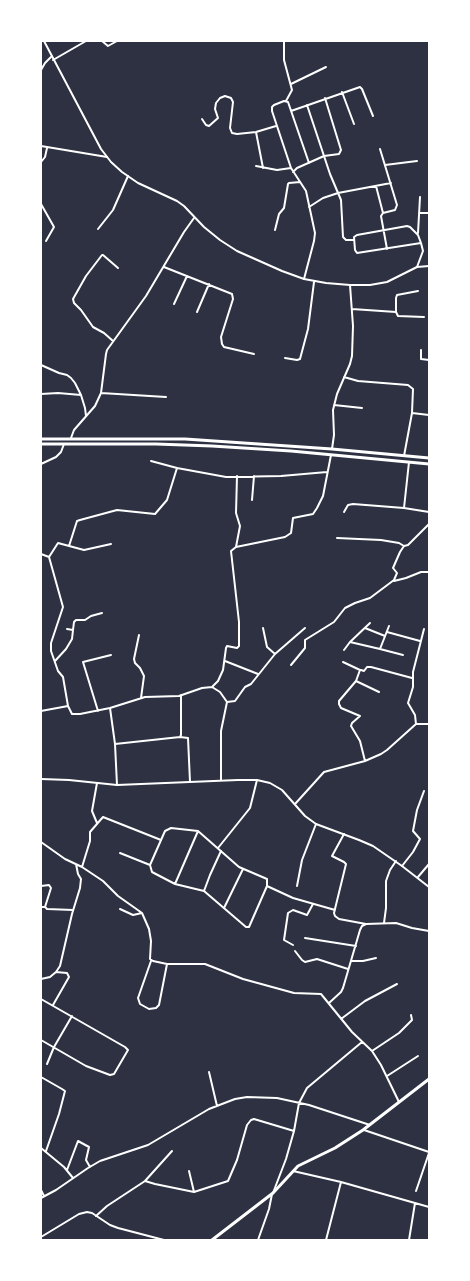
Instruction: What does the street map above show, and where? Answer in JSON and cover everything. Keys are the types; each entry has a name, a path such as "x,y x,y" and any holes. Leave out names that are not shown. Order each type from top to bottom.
{"highway":[{"path":"127,444 128,438"},
{"path":"41,439 185,439 332,449 429,458"},
{"path":"41,444 204,445 291,451 429,464"},
{"path":"291,451 293,446"},
{"path":"338,455 339,450"},
{"path":"212,1240 273,1193 293,1171 304,1163 335,1148 363,1130 429,1079"}],"street":[{"path":"44,41 51,57 107,157 116,167 128,176 156,192 178,201 194,218 220,240 237,251 282,271 314,282 362,286 387,282 417,267 429,266"},
{"path":"53,60 86,41"},
{"path":"102,41 108,46 117,41"},
{"path":"284,41 284,60 292,92 286,101 274,105 272,109 290,168 306,191 315,237 304,279"},
{"path":"41,70 51,57"},
{"path":"291,84 326,67"},
{"path":"291,111 307,104 360,87 373,116"},
{"path":"342,92 354,124"},
{"path":"202,119 208,126 211,125 218,118 216,103 220,98 228,96 233,102 230,131 234,134 256,132 276,126"},
{"path":"293,172 297,168 324,156 339,154 341,150 325,98"},
{"path":"286,101 288,102 309,163"},
{"path":"307,104 342,204 343,237 346,240 354,240"},
{"path":"256,132 263,168"},
{"path":"41,146 107,157"},
{"path":"41,162 45,157 47,148"},
{"path":"380,149 391,182 396,207 393,211 383,213"},
{"path":"385,165 417,161"},
{"path":"256,166 277,170 290,168"},
{"path":"98,229 113,210 128,176"},
{"path":"276,230 279,214 284,208 288,184 300,182"},
{"path":"309,207 323,198 338,193 391,182"},
{"path":"376,186 383,213 381,216 387,249"},
{"path":"418,235 420,197"},
{"path":"41,204 54,227 46,241"},
{"path":"419,213 429,213"},
{"path":"71,438 74,430 95,406 101,393 106,354 113,341 146,296 194,218"},
{"path":"417,267 423,253 421,243 418,235 413,229 407,226 355,235 354,240 355,250 357,253 421,243"},
{"path":"113,341 104,333 93,327 72,299 86,276 102,255 118,268"},
{"path":"164,267 230,292 233,296 221,337 222,344 224,347 254,354"},
{"path":"174,304 187,276"},
{"path":"285,358 300,359 308,329 314,282"},
{"path":"197,312 209,284"},
{"path":"332,449 334,440 332,417 334,405 352,356 352,309 350,285"},
{"path":"418,291 398,294 396,298 396,312 398,316 424,317"},
{"path":"352,309 396,312"},
{"path":"421,350 421,359 429,360"},
{"path":"41,365 67,375 75,383 85,408 86,417"},
{"path":"344,377 358,381 408,385 413,389 412,413 404,456"},
{"path":"41,394 58,393 80,395"},
{"path":"101,393 166,397"},
{"path":"334,405 362,408"},
{"path":"412,413 429,415"},
{"path":"41,464 61,452 64,444"},
{"path":"212,687 221,675 227,646 237,648 239,643 239,622 231,553 232,549 288,536 292,531 293,518 313,514 323,496 332,455"},
{"path":"151,461 177,468 224,476 328,472"},
{"path":"404,508 409,462"},
{"path":"69,546 77,521 117,510 155,514 167,500 177,468"},
{"path":"236,547 240,526 236,513 237,476"},
{"path":"252,500 254,476"},
{"path":"344,512 348,505 353,504 404,508 429,512"},
{"path":"393,581 397,573 393,569 396,558 404,546 407,546 429,524"},
{"path":"337,538 381,540 399,543 404,546"},
{"path":"49,557 58,544 86,550 111,544"},
{"path":"41,554 49,557"},
{"path":"49,557 63,605 63,609 51,643 51,651 58,671 63,677 70,712 75,715 98,711 141,698 180,695 202,688 212,687 220,692 227,702 221,731 221,780"},
{"path":"291,665 305,648 305,640 334,622 345,608 370,598 393,581 421,572 429,572"},
{"path":"55,661 70,642 74,634 74,622 76,620 86,620 92,616 102,613"},
{"path":"344,650 350,642 370,623"},
{"path":"380,649 389,626"},
{"path":"263,628 267,647 275,654"},
{"path":"227,702 235,701 245,687 251,684 275,654 305,628"},
{"path":"364,628 385,636"},
{"path":"67,629 73,630"},
{"path":"416,724 415,714 408,704 414,682 412,678 413,672 424,629"},
{"path":"387,632 421,641"},
{"path":"139,635 134,659 144,676 141,698"},
{"path":"350,642 403,655"},
{"path":"98,711 84,662 111,656"},
{"path":"224,661 258,674"},
{"path":"343,662 364,671 367,667 371,667 412,678"},
{"path":"360,670 356,681 339,701 339,704 341,708 360,716 350,726 360,741 365,761"},
{"path":"356,681 379,692"},
{"path":"180,695 180,737"},
{"path":"41,711 68,706"},
{"path":"110,708 115,744 117,785"},
{"path":"295,804 324,772 365,761 381,754 416,724 429,724"},
{"path":"115,744 180,737 188,738 190,782"},
{"path":"41,779 69,780 117,785 221,780 257,780 270,783 287,794 305,816 316,824 373,846 418,877 429,888"},
{"path":"218,848 250,808 257,780"},
{"path":"97,783 92,811 97,823"},
{"path":"402,866 413,852 420,839 413,831 417,810 424,791"},
{"path":"82,867 90,841 90,832 102,818 105,817 161,840"},
{"path":"297,886 302,860 316,824"},
{"path":"167,829 198,831 243,869 264,877 268,882 249,927 246,927 204,891 175,884 155,875 150,869 150,865 167,829"},
{"path":"175,884 198,831"},
{"path":"344,834 332,856 346,864 334,910 335,916 339,919 366,924 396,923 429,931"},
{"path":"41,842 65,859 82,867 103,881 118,896 142,913 150,935 151,960 138,998 140,1004 149,1009 156,1008 159,1005 166,964"},
{"path":"204,891 222,851"},
{"path":"120,853 150,865"},
{"path":"384,923 386,908 386,881 390,870 396,861"},
{"path":"41,979 47,979 56,972 60,966 73,910 80,888 81,879 76,864"},
{"path":"418,877 429,864"},
{"path":"224,908 243,869"},
{"path":"41,886 49,885 51,888 45,907"},
{"path":"267,886 279,890 293,898 334,910"},
{"path":"293,945 284,940 288,913 293,910 307,915 313,904"},
{"path":"41,907 45,907 47,909 73,910"},
{"path":"120,909 133,915 142,913"},
{"path":"329,1003 341,992 343,988 360,930 366,924"},
{"path":"304,938 356,946"},
{"path":"296,951 305,962 317,959 348,969"},
{"path":"351,960 364,961 376,958"},
{"path":"151,960 166,964 206,964 243,979 294,993 318,994 323,996 341,1019 372,1051 387,1076 399,1102"},
{"path":"53,1005 69,977 65,972 56,972"},
{"path":"341,1019 365,1001 397,984"},
{"path":"41,999 128,1050 114,1074 110,1075 86,1066 41,1040"},
{"path":"372,1051 399,1033 412,1020 411,1015"},
{"path":"47,1064 54,1047 72,1016"},
{"path":"258,1240 286,1159 294,1131 299,1103 309,1085 362,1042"},
{"path":"387,1076 418,1056"},
{"path":"209,1072 217,1106"},
{"path":"41,1077 65,1091 46,1151"},
{"path":"41,1198 90,1167 148,1144 217,1106 235,1099 247,1097 277,1098 328,1111 370,1125"},
{"path":"145,1181 194,1192 222,1183 229,1179 247,1125 251,1120 254,1119 294,1131"},
{"path":"363,1130 429,1152 416,1191"},
{"path":"67,1170 78,1141 89,1147 86,1160 90,1167"},
{"path":"41,1148 67,1170 73,1178"},
{"path":"96,1216 107,1206 145,1181 172,1151"},
{"path":"189,1171 194,1192"},
{"path":"293,1171 341,1182 429,1207"},
{"path":"326,1240 341,1182"},
{"path":"41,1190 44,1197"},
{"path":"408,1240 415,1203"},
{"path":"41,1237 79,1214 87,1212 92,1213 110,1225 118,1228 164,1240"}]}
